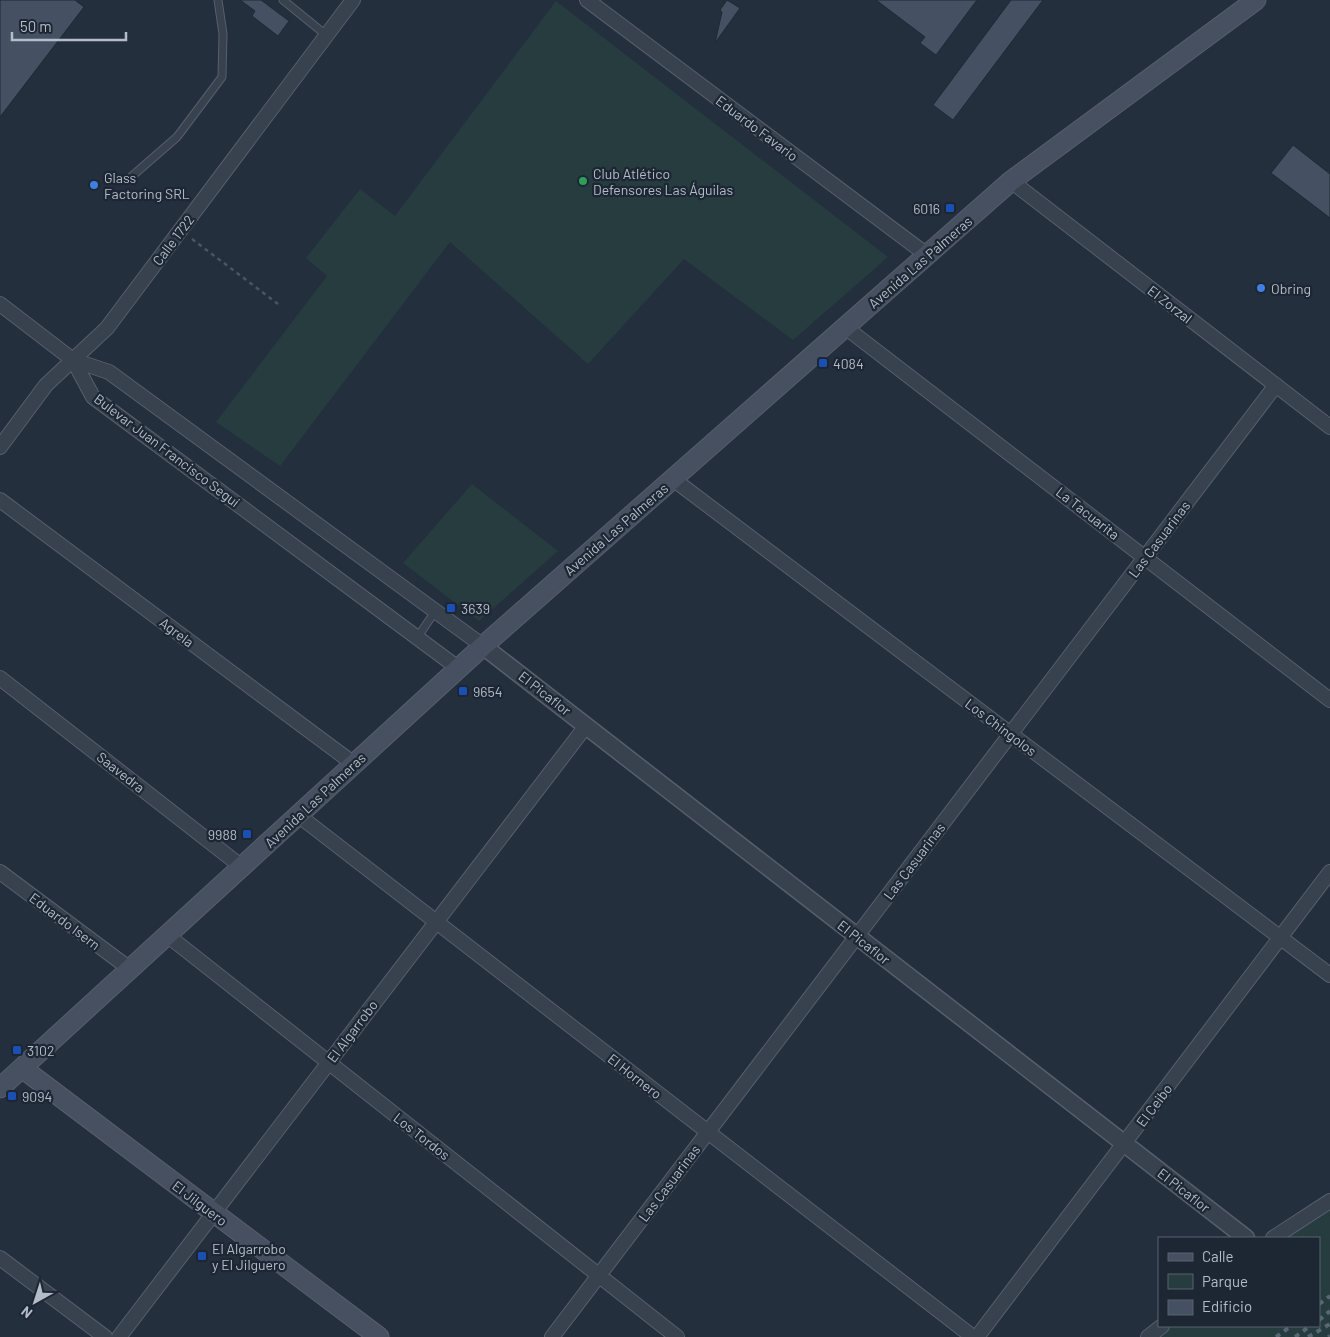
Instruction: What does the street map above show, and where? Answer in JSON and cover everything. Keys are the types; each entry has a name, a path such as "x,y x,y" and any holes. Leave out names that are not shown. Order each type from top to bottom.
{"main road":[{"name":"Avenida Las Palmeras","path":"2,1082 22,1068 458,668 1011,181 1256,0"},
{"name":"El Jilguero","path":"22,1068 379,1337"}],"street":[{"name":"Calle 1722","path":"0,447 46,385 107,328 353,0"},
{"name":"Eduardo Favario","path":"587,0 927,255"},
{"name":"El Zorzal","path":"1011,181 1330,427"},
{"path":"0,304 73,360"},
{"name":"La Tacuarita","path":"846,327 1330,700"},
{"name":"Bulevar Juan Francisco Seguí","path":"73,360 109,372 483,646"},
{"name":"Bulevar Juan Francisco Seguí","path":"73,360 93,397 458,668"},
{"name":"Las Casuarinas","path":"552,1337 1276,386"},
{"name":"Los Chingolos","path":"673,479 1330,975"},
{"name":"Agrela","path":"0,500 354,764"},
{"name":"El Picaflor","path":"483,646 1245,1237"},
{"name":"Saavedra","path":"0,678 242,867"},
{"name":"El Algarrobo","path":"119,1337 586,726"},
{"name":"El Hornero","path":"298,815 973,1337"},
{"name":"Eduardo Isern","path":"0,872 130,969"},
{"name":"El Ceibo","path":"977,1337 1330,872"},
{"name":"Los Tordos","path":"167,935 677,1337"},
{"path":"1274,1237 1330,1201"},
{"path":"0,1258 105,1337"},
{"path":"1148,1337 1161,1327"}],"lane":[{"path":"131,177 177,137 222,77 223,34 218,0"},
{"path":"283,0 326,35"},
{"path":"417,638 436,610"}],"path":[{"path":"180,230 278,304"}],"green space":[{"name":"Club Atlético Defensores Las Águilas","path":"556,1 888,257 793,340 684,259 588,364 450,242 280,466 216,422 327,276 306,258 360,189 395,216"},
{"path":"472,484 558,551 479,621 403,563"},
{"path":"1330,1201 1330,1337 1148,1337 1161,1327 1320,1327 1320,1237 1275,1237"}],"building":[{"path":"0,0 75,0 84,7 0,117"},
{"path":"240,0 261,0 289,21 278,36 252,16 255,11"},
{"path":"727,0 740,8 715,43 722,12 720,10"},
{"path":"876,0 977,0 936,55 920,43 925,37"},
{"path":"1011,0 1043,0 953,120 933,105"},
{"path":"1293,145 1330,174 1330,218 1271,173"}],"railway":[{"path":"1320,1303 1330,1296"},
{"path":"1320,1319 1330,1311"},
{"path":"1308,1337 1330,1324"},
{"path":"1276,1337 1290,1327"},
{"path":"1295,1337 1309,1327"}],"place":[{"name":"Club Atlético Defensores Las Águilas","path":"583,181"},
{"name":"Glass Factoring SRL","path":"94,185"},
{"name":"6016","path":"950,208"},
{"name":"Obring","path":"1261,288"},
{"name":"4084","path":"823,363"},
{"name":"3639","path":"451,608"},
{"name":"9654","path":"463,691"},
{"name":"9988","path":"247,834"},
{"name":"3102","path":"17,1050"},
{"name":"9094","path":"12,1096"},
{"name":"El Algarrobo y El Jilguero","path":"202,1256"}]}
